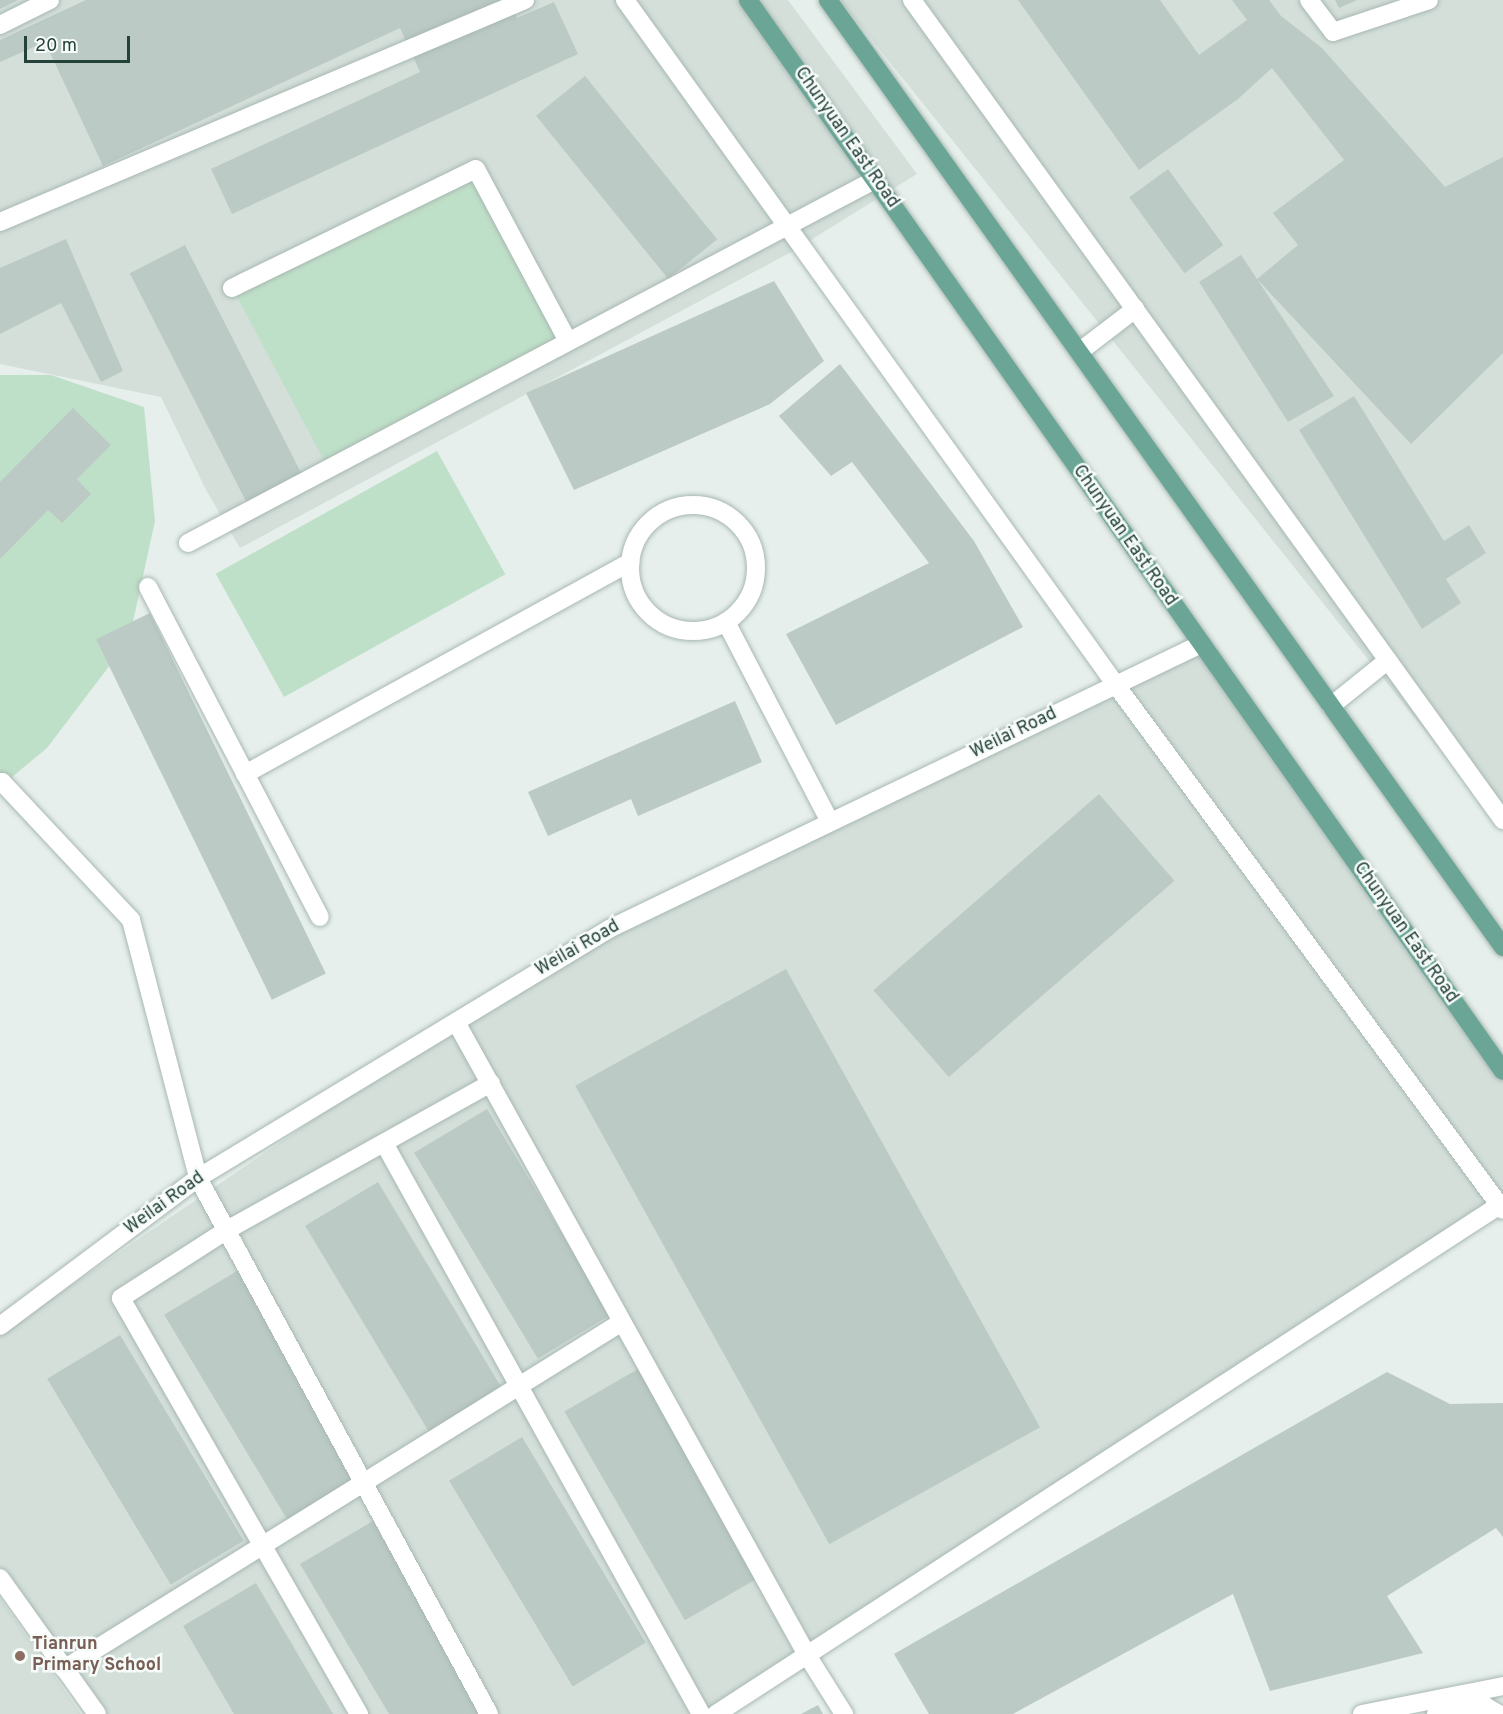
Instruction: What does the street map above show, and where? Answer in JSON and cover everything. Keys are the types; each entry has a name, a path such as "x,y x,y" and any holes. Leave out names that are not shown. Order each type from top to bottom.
{"main road":[{"name":"Chunyuan East Road","path":"748,0 876,179 1199,645 1503,1071"},
{"path":"828,0 1503,947"}],"street":[{"path":"0,25 50,0"},
{"path":"0,222 525,0"},
{"path":"625,0 789,225 1116,685 1502,1206 716,1714"},
{"path":"912,0 1503,820"},
{"path":"1309,0 1333,32 1429,0"},
{"path":"232,288 476,168 568,341"},
{"path":"188,543 876,179"},
{"path":"1079,352 1135,309"},
{"path":"245,774 630,562 646,527 661,514 682,506 704,506 724,513 741,526 753,545 757,567 753,589 742,608 726,622 708,630 688,631 668,626 652,616 639,600 630,562"},
{"path":"148,587 320,917"},
{"path":"726,622 830,822"},
{"name":"Weilai Road","path":"0,1326 198,1178 609,929 1199,645"},
{"path":"1331,706 1388,660"},
{"path":"0,784 2,782 131,920 198,1178 489,1714"},
{"path":"456,1022 807,1655 844,1714"},
{"path":"359,1714 121,1298 227,1230 491,1083"},
{"path":"384,1143 701,1714"},
{"path":"64,1669 622,1322"},
{"path":"0,1578 97,1714"},
{"path":"1362,1714 1503,1686"},
{"path":"1436,1714 1485,1706 1499,1714"}],"shaded area":[{"path":"0,0 788,0 917,174 793,251 240,548 206,490 161,397 0,364"},
{"path":"840,0 1503,0 1503,828 1097,321"},
{"path":"1199,645 1503,1071 1503,1202 715,1714 97,1714 0,1578 0,1334 456,1022 609,929"},
{"name":"Tianrun Primary School","path":"0,1598 81,1714 0,1714"}],"green space":[{"path":"476,169 568,341 328,468 237,296"},
{"path":"0,375 51,375 144,407 155,521 129,640 47,748 0,787"},
{"path":"437,451 505,574 284,697 216,574"}],"building":[{"path":"0,0 18,0 0,9"},
{"path":"86,0 509,0 517,18 554,2 578,54 232,214 211,169 420,72 400,28 103,166 45,42 0,62 0,40"},
{"path":"1018,0 1160,0 1199,55 1247,20 1232,0 1269,0 1281,16 1322,48 1445,187 1503,157 1503,353 1411,444 1257,279 1298,245 1273,213 1344,160 1272,68 1238,99 1139,170"},
{"path":"1335,0 1357,0 1339,8"},
{"path":"585,76 717,239 668,279 536,116"},
{"path":"1168,169 1223,245 1184,273 1129,197"},
{"path":"66,239 123,371 101,382 61,303 0,334 0,268"},
{"path":"185,245 303,478 248,506 130,273"},
{"path":"1241,255 1334,396 1288,422 1199,282"},
{"path":"774,281 824,361 770,404 574,490 526,393"},
{"path":"840,364 974,541 1023,627 836,725 786,634 929,563 852,462 831,476 779,416"},
{"path":"1354,396 1444,541 1469,525 1486,553 1446,579 1461,603 1422,629 1299,430"},
{"path":"73,408 111,445 77,479 91,494 62,523 48,510 0,559 0,482"},
{"path":"150,613 326,973 272,1000 96,639"},
{"path":"735,701 762,762 638,816 631,799 548,836 528,792"},
{"path":"1099,794 1174,881 949,1077 873,990"},
{"path":"786,969 1040,1427 829,1544 575,1086"},
{"path":"487,1109 611,1315 538,1358 414,1153"},
{"path":"378,1182 502,1388 429,1431 305,1226"},
{"path":"237,1271 361,1477 288,1520 164,1315"},
{"path":"120,1335 244,1541 171,1584 47,1379"},
{"path":"638,1369 759,1578 685,1620 564,1412"},
{"path":"1387,1372 1450,1404 1503,1403 1503,1537 1496,1528 1387,1596 1423,1653 1270,1691 1233,1594 1013,1714 929,1714 894,1654"},
{"path":"522,1437 646,1643 573,1686 449,1481"},
{"path":"373,1521 487,1714 389,1714 300,1564"},
{"path":"256,1583 333,1714 234,1714 183,1626"},
{"path":"818,1705 823,1714 801,1714"}],"place":[{"name":"Tianrun Primary School","path":"20,1656"}]}
